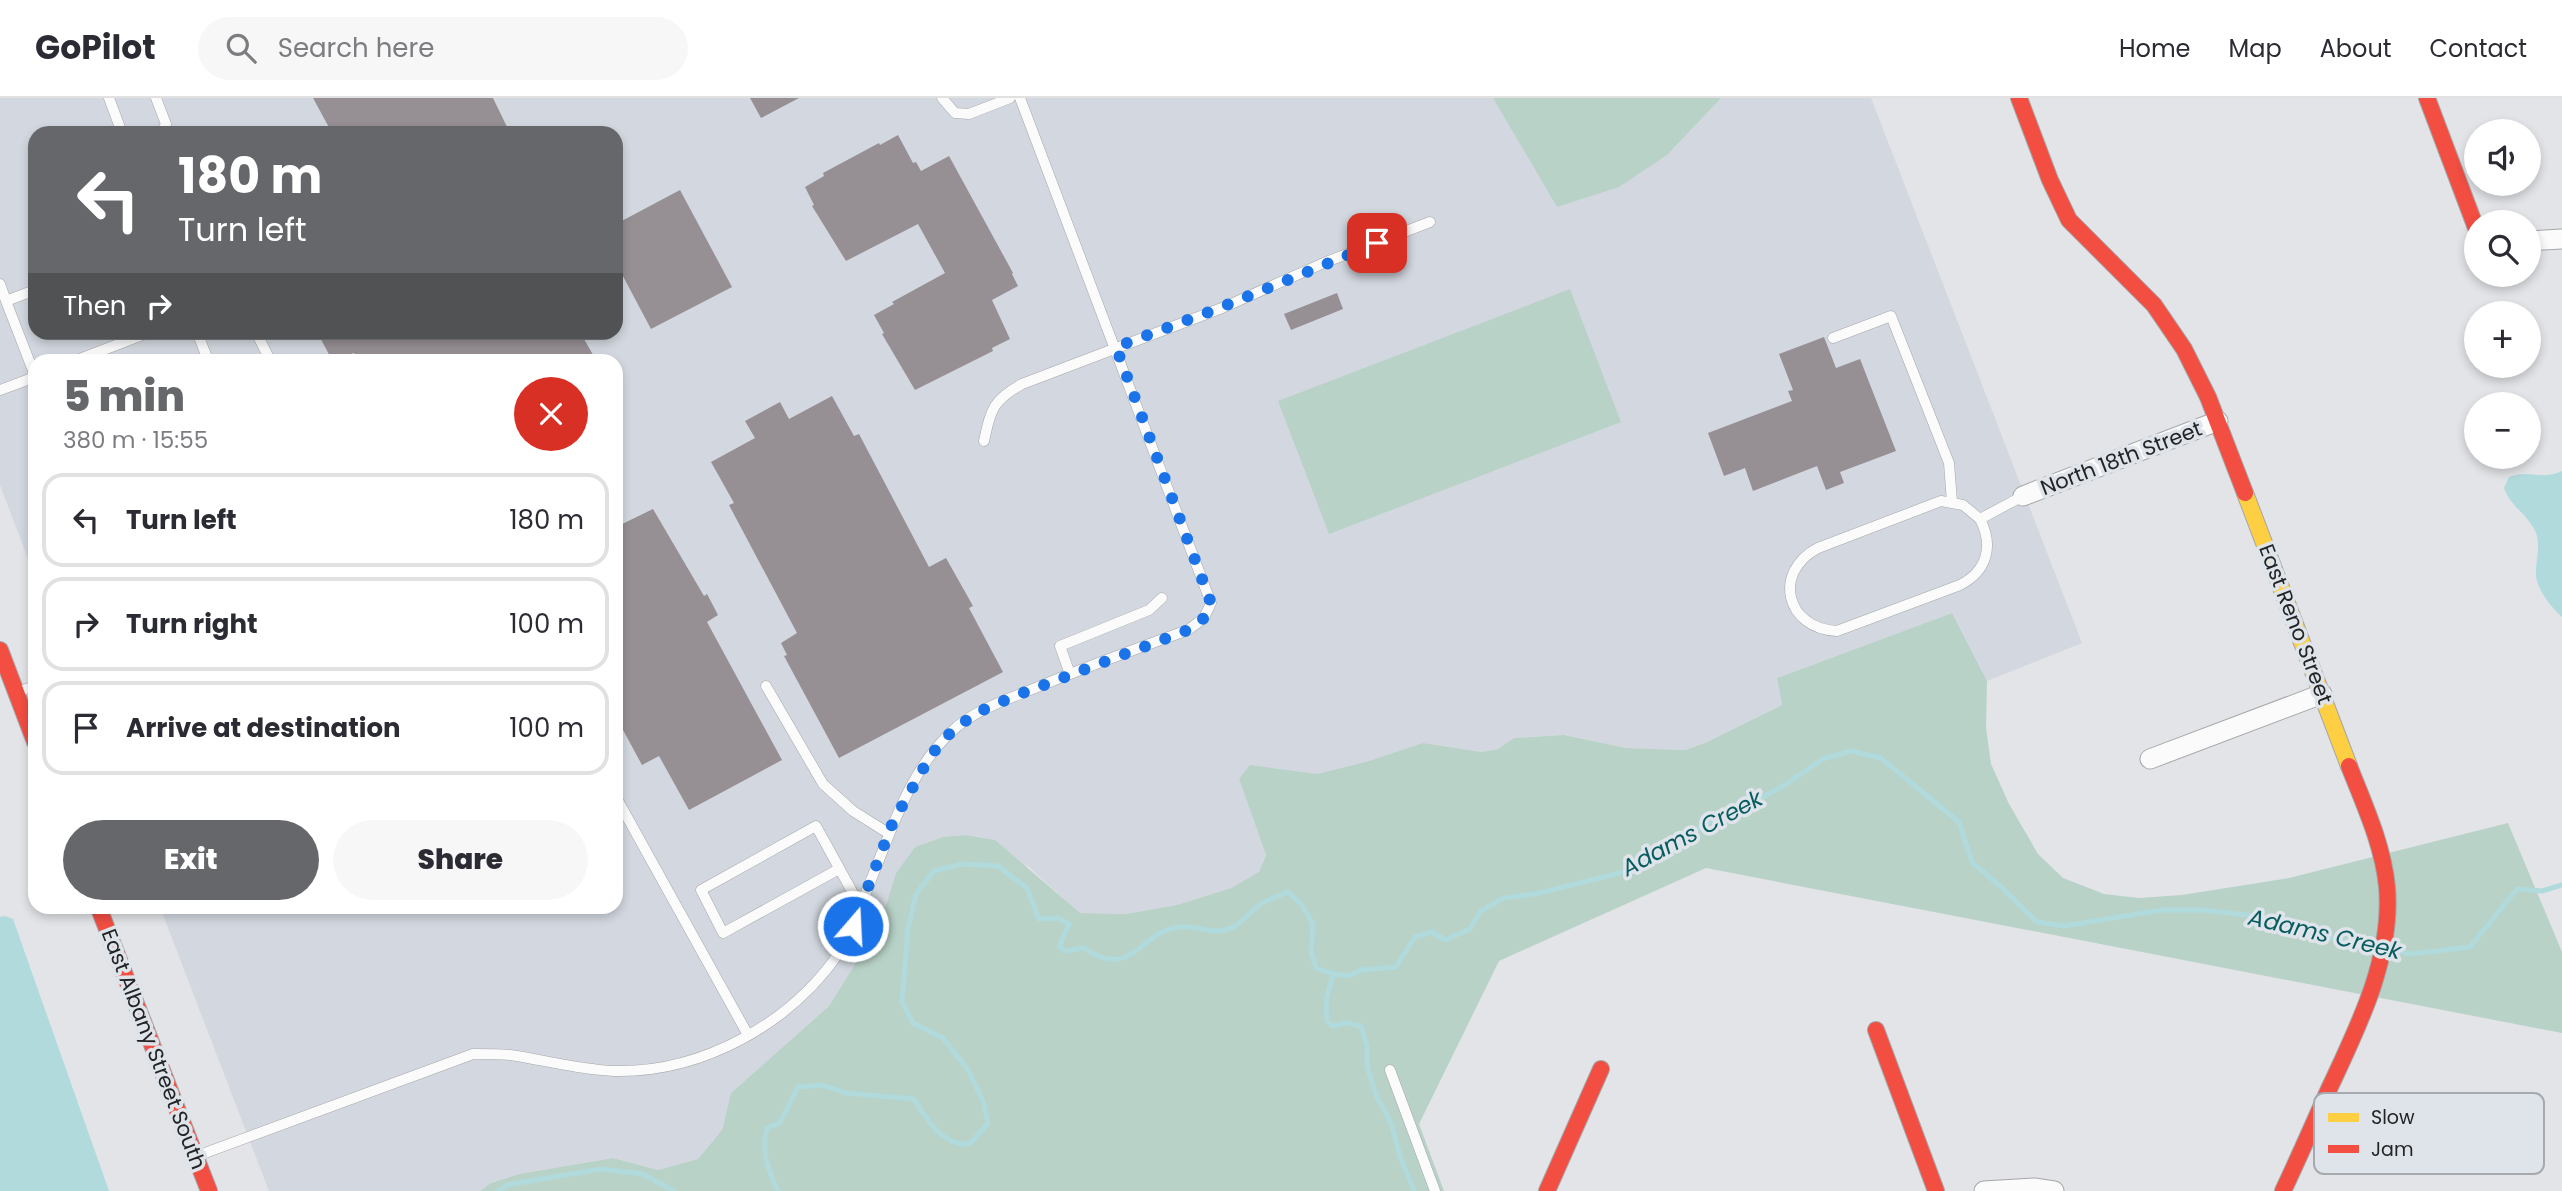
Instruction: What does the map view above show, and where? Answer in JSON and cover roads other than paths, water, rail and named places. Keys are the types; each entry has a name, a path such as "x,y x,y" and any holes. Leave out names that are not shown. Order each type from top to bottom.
{"street":[{"name":"East Reno Street","path":"2018,98 2068,220 2154,304 2184,349 2218,421 2369,817 2387,887 2387,921 2381,963 2364,1011 2327,1093"},
{"path":"2427,98 2469,210"},
{"path":"2541,240 2562,239"},
{"name":"North 18th Street","path":"2023,496 2218,421"},
{"path":"0,650 28,723"},
{"path":"2150,759 2322,694"},
{"name":"East Albany Street South","path":"101,914 209,1191"},
{"path":"1876,1030 1936,1191"},
{"path":"1547,1191 1601,1069"},
{"name":"East Reno Street","path":"2283,1191 2314,1122"},
{"path":"1984,1191 2034,1188 2053,1191"}],"lane":[{"path":"109,98 119,126"},
{"path":"156,98 165,126"},
{"path":"942,98 955,113 969,114 1010,98"},
{"path":"196,1156 473,1054 509,1055 592,1070 617,1071 646,1069 702,1057 724,1048 748,1035 801,998 840,952 853,926 888,833 931,755 951,732 976,713 1188,630 1204,618 1211,603 1020,98"},
{"path":"984,441 990,411 1005,393 1022,384 1222,307 1326,262 1430,222"},
{"path":"0,284 28,358"},
{"path":"6,301 28,293"},
{"path":"1833,338 1891,316 1949,463 1952,502"},
{"path":"93,354 129,340"},
{"path":"0,390 28,379"},
{"path":"1980,519 2023,496"},
{"path":"1952,502 1972,511 1980,519 1988,540 1984,563 1970,580 1960,585 1837,631 1815,628 1798,613 1793,603 1790,581 1794,570 1808,553 1929,504 1952,502"},
{"path":"1070,674 1060,646 1149,610 1162,598"},
{"path":"766,686 824,784 852,811 888,833"},
{"path":"17,692 28,688"},
{"path":"623,810 748,1035"},
{"path":"839,869 723,933 701,890 816,826 860,906"},
{"path":"1390,1070 1435,1191"}],"water":[{"path":"2562,471 2562,617 2537,582 2536,533 2504,488 2509,477 2524,474 2548,475"},
{"path":"0,917 13,919 109,1191 0,1191"}],"waterway":[{"name":"Adams Creek","path":"778,1191 766,1161 767,1128 780,1123 798,1087 822,1085 846,1093 914,1099 937,1130 951,1141 960,1144 970,1144 988,1123 983,1101 968,1070 943,1038 913,1023 902,1002 908,929 916,894 934,871 963,864 998,866 1027,888 1039,919 1058,918 1069,924 1059,947 1065,951 1084,948 1101,957 1114,959 1125,957 1166,930 1180,927 1226,930 1258,906 1288,892 1302,905 1313,924 1311,951 1316,968 1349,976 1361,970 1396,967 1415,937 1432,932 1445,940 1470,929 1481,911 1503,898 1535,894 1624,872 1711,821 1744,808 1823,759 1851,751 1881,758 1959,822 1972,862 2037,922 2064,926 2162,910 2203,910 2272,918 2333,938 2375,947"},
{"name":"Adams Creek","path":"2392,950 2411,954 2470,947 2517,889 2542,891 2562,885"},
{"path":"1333,974 1326,1001 1327,1020 1332,1026 1346,1023 1361,1026 1367,1046 1367,1066 1376,1095 1391,1123 1414,1191"},
{"name":"Adams Creek","path":"498,1191 507,1185 601,1169 643,1174 674,1191"}]}
